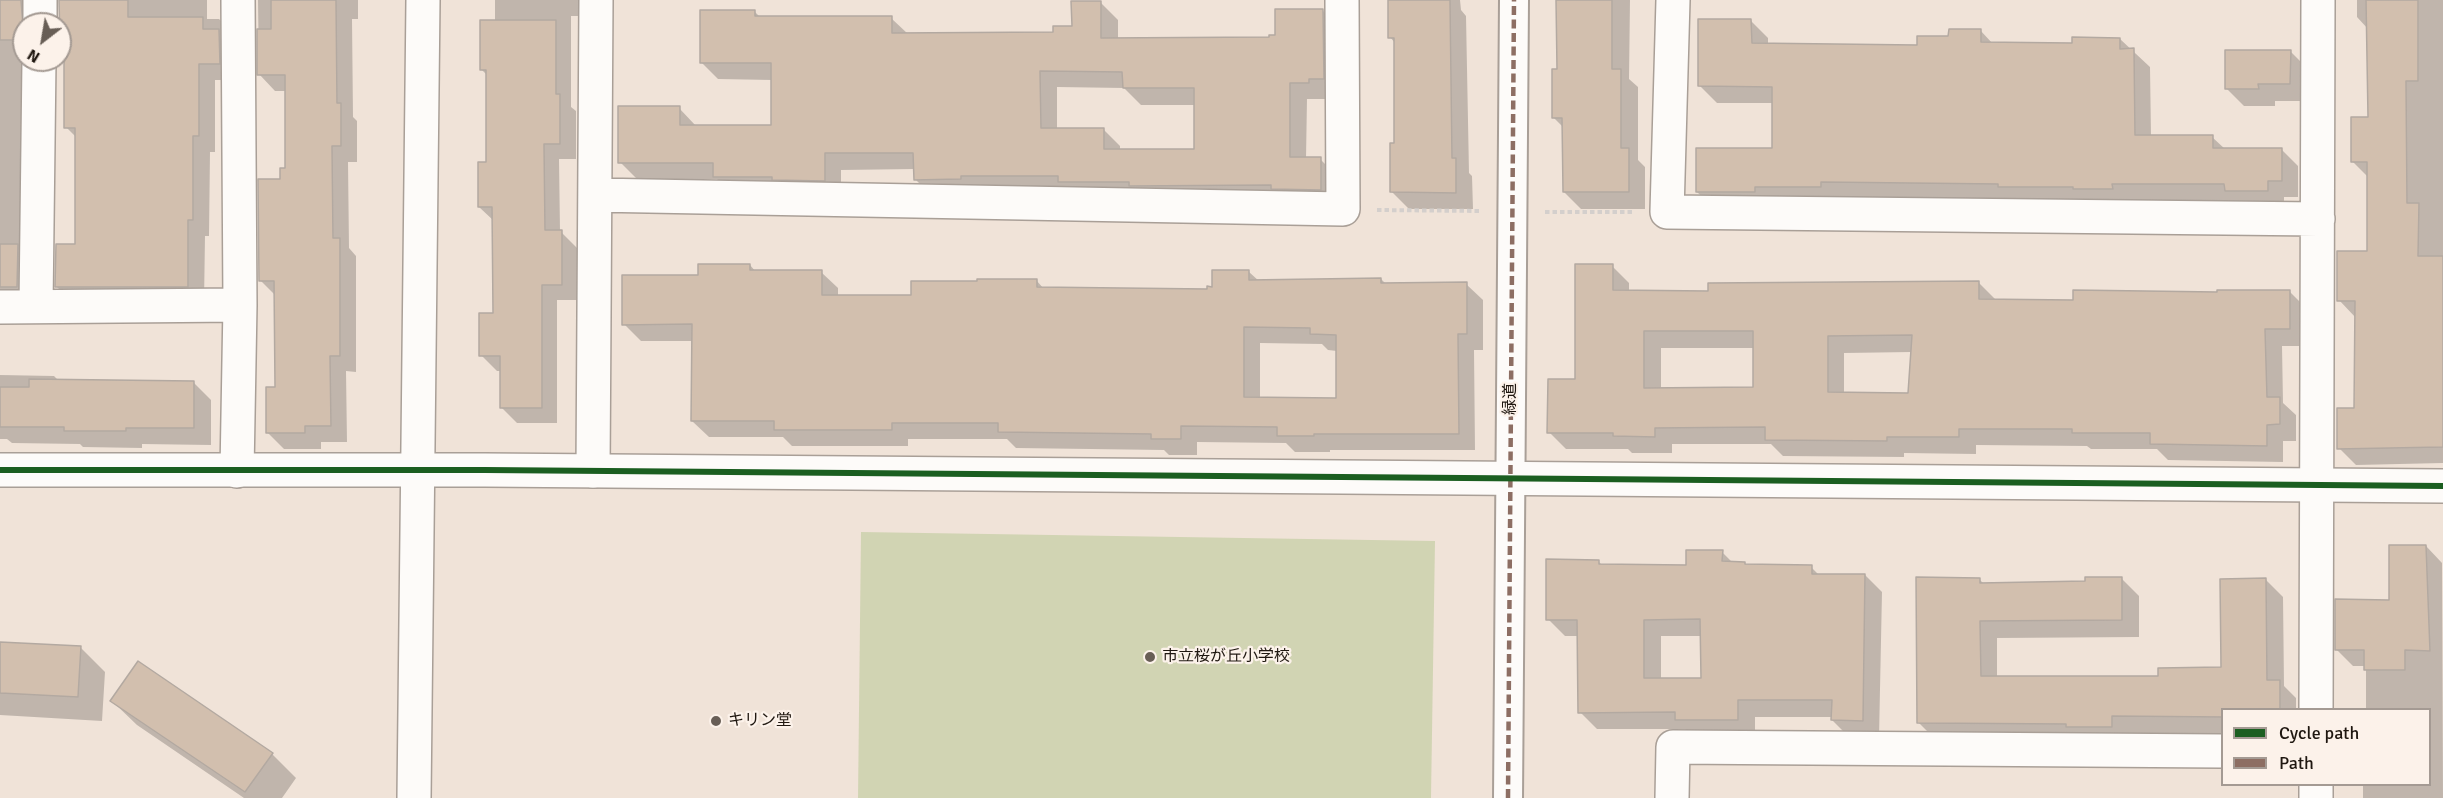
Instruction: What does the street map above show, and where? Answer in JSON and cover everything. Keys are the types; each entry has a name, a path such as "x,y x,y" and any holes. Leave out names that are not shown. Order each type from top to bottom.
{"street":[{"path":"237,471 240,305 238,0"},
{"path":"414,798 423,0"},
{"path":"593,471 596,0"},
{"path":"595,195 1343,209 1342,0"},
{"name":"緑道","path":"1508,798 1514,0"},
{"path":"1674,0 1667,212 2318,219"},
{"path":"2316,708 2318,0"},
{"path":"36,306 39,72"},
{"path":"0,307 240,305"},
{"path":"0,470 593,471 2443,486"},
{"path":"1672,798 1673,747 2221,751"}],"green space":[{"name":"市立桜が丘小学校","path":"861,532 1435,541 1431,798 858,798"}],"building":[{"path":"0,0 21,0 22,12 12,12 12,40 0,40"},
{"path":"59,0 128,0 128,17 203,17 203,29 219,29 220,64 199,64 199,136 193,136 193,220 188,220 188,287 55,287 56,244 75,244 75,128 64,128 64,72 72,72 72,12 59,12"},
{"path":"271,0 336,0 337,103 341,103 341,146 332,146 333,238 340,238 340,356 330,356 331,426 305,426 305,433 266,433 266,387 275,387 274,281 259,281 258,179 280,179 280,168 285,168 285,75 257,75 257,29 271,29"},
{"path":"1388,0 1450,0 1452,158 1456,158 1456,193 1390,192 1390,143 1394,143 1394,38 1388,38"},
{"path":"1556,0 1612,0 1612,69 1621,69 1621,148 1629,148 1629,192 1563,192 1562,118 1552,118 1552,69 1557,69"},
{"path":"2366,0 2418,0 2418,81 2406,81 2407,203 2419,203 2418,256 2443,256 2443,447 2337,449 2337,408 2354,408 2355,301 2337,301 2337,251 2367,251 2367,162 2351,162 2351,117 2368,117"},
{"path":"1071,1 1101,1 1101,38 1269,37 1269,35 1275,35 1275,9 1323,9 1324,79 1309,79 1309,83 1290,83 1290,157 1321,157 1321,190 1271,189 1271,185 1129,186 1129,182 1058,182 1058,176 961,176 961,179 914,180 913,153 825,153 825,181 772,180 772,177 713,177 713,163 618,163 618,106 680,106 680,125 771,125 771,63 700,63 700,10 755,10 755,16 892,16 892,33 1053,32 1053,26 1072,26","holes":["1040,71 1122,72 1123,88 1194,88 1194,149 1104,149 1104,128 1041,128"]},
{"path":"1698,19 1751,19 1752,43 1917,45 1917,36 1948,36 1949,29 1981,29 1981,42 2072,43 2072,37 2120,38 2120,49 2134,48 2135,135 2213,135 2213,148 2282,148 2282,181 2268,181 2268,191 2225,191 2224,184 2112,184 2113,189 2073,189 2073,187 1998,187 1998,184 1821,182 1821,187 1755,187 1755,192 1696,192 1696,148 1772,148 1772,87 1698,86"},
{"path":"480,20 556,20 556,94 560,94 560,144 544,144 545,230 562,230 562,285 542,285 542,408 500,408 500,356 479,356 479,313 493,313 492,207 478,207 478,162 486,162 486,70 480,70"},
{"path":"2225,50 2291,50 2290,84 2258,84 2259,89 2225,89"},
{"path":"0,244 18,244 17,287 0,287"},
{"path":"698,264 750,264 750,270 822,270 822,295 911,295 911,281 977,281 977,279 1037,279 1037,287 1207,289 1207,286 1212,287 1212,270 1249,270 1249,280 1381,278 1381,283 1467,282 1467,334 1458,334 1459,434 1277,436 1277,427 1181,426 1181,439 1151,439 1151,434 998,432 998,423 892,423 892,430 774,430 774,421 691,421 692,324 622,325 622,275 698,275","holes":["1244,327 1310,328 1310,334 1336,335 1336,398 1244,397"]},
{"path":"1575,264 1613,264 1613,290 1708,291 1708,283 1979,281 1979,299 2073,300 2073,290 2217,292 2217,290 2290,290 2290,329 2265,329 2267,397 2280,397 2280,424 2267,425 2267,446 2150,444 2150,433 2072,433 2072,429 1959,429 1959,437 1887,437 1887,441 1765,440 1765,427 1655,428 1655,437 1613,436 1613,433 1547,433 1548,379 1575,379","holes":["1644,331 1753,331 1753,387 1644,388","1912,335 1908,393 1828,392 1828,336"]},
{"path":"29,379 194,381 194,428 64,431 64,427 0,427 0,387 29,387"},
{"path":"2389,545 2426,545 2430,651 2405,650 2405,670 2364,670 2364,650 2335,650 2335,599 2389,600"},
{"path":"1686,550 1723,550 1722,561 1745,562 1745,564 1812,565 1812,574 1865,574 1863,721 1831,720 1832,700 1738,700 1738,720 1675,720 1675,712 1578,713 1577,620 1546,620 1546,559 1599,560 1599,564 1686,565","holes":["1700,619 1701,678 1644,678 1644,620"]},
{"path":"1916,577 1980,578 1980,583 2085,581 2085,577 2122,577 2122,620 1980,621 1981,676 2158,676 2158,668 2221,667 2220,579 2266,578 2267,680 2280,680 2280,708 2221,708 2221,717 2112,716 2112,727 2066,727 2066,724 1917,723"},
{"path":"0,642 81,646 78,697 0,693"},
{"path":"138,661 273,753 245,792 110,701"}],"marked path":[{"path":"1508,798 1514,0"}],"cycle path":[{"path":"0,470 485,470 2443,486"}],"place":[{"name":"市立桜が丘小学校","path":"1150,657"},
{"name":"キリン堂","path":"716,721"}]}
